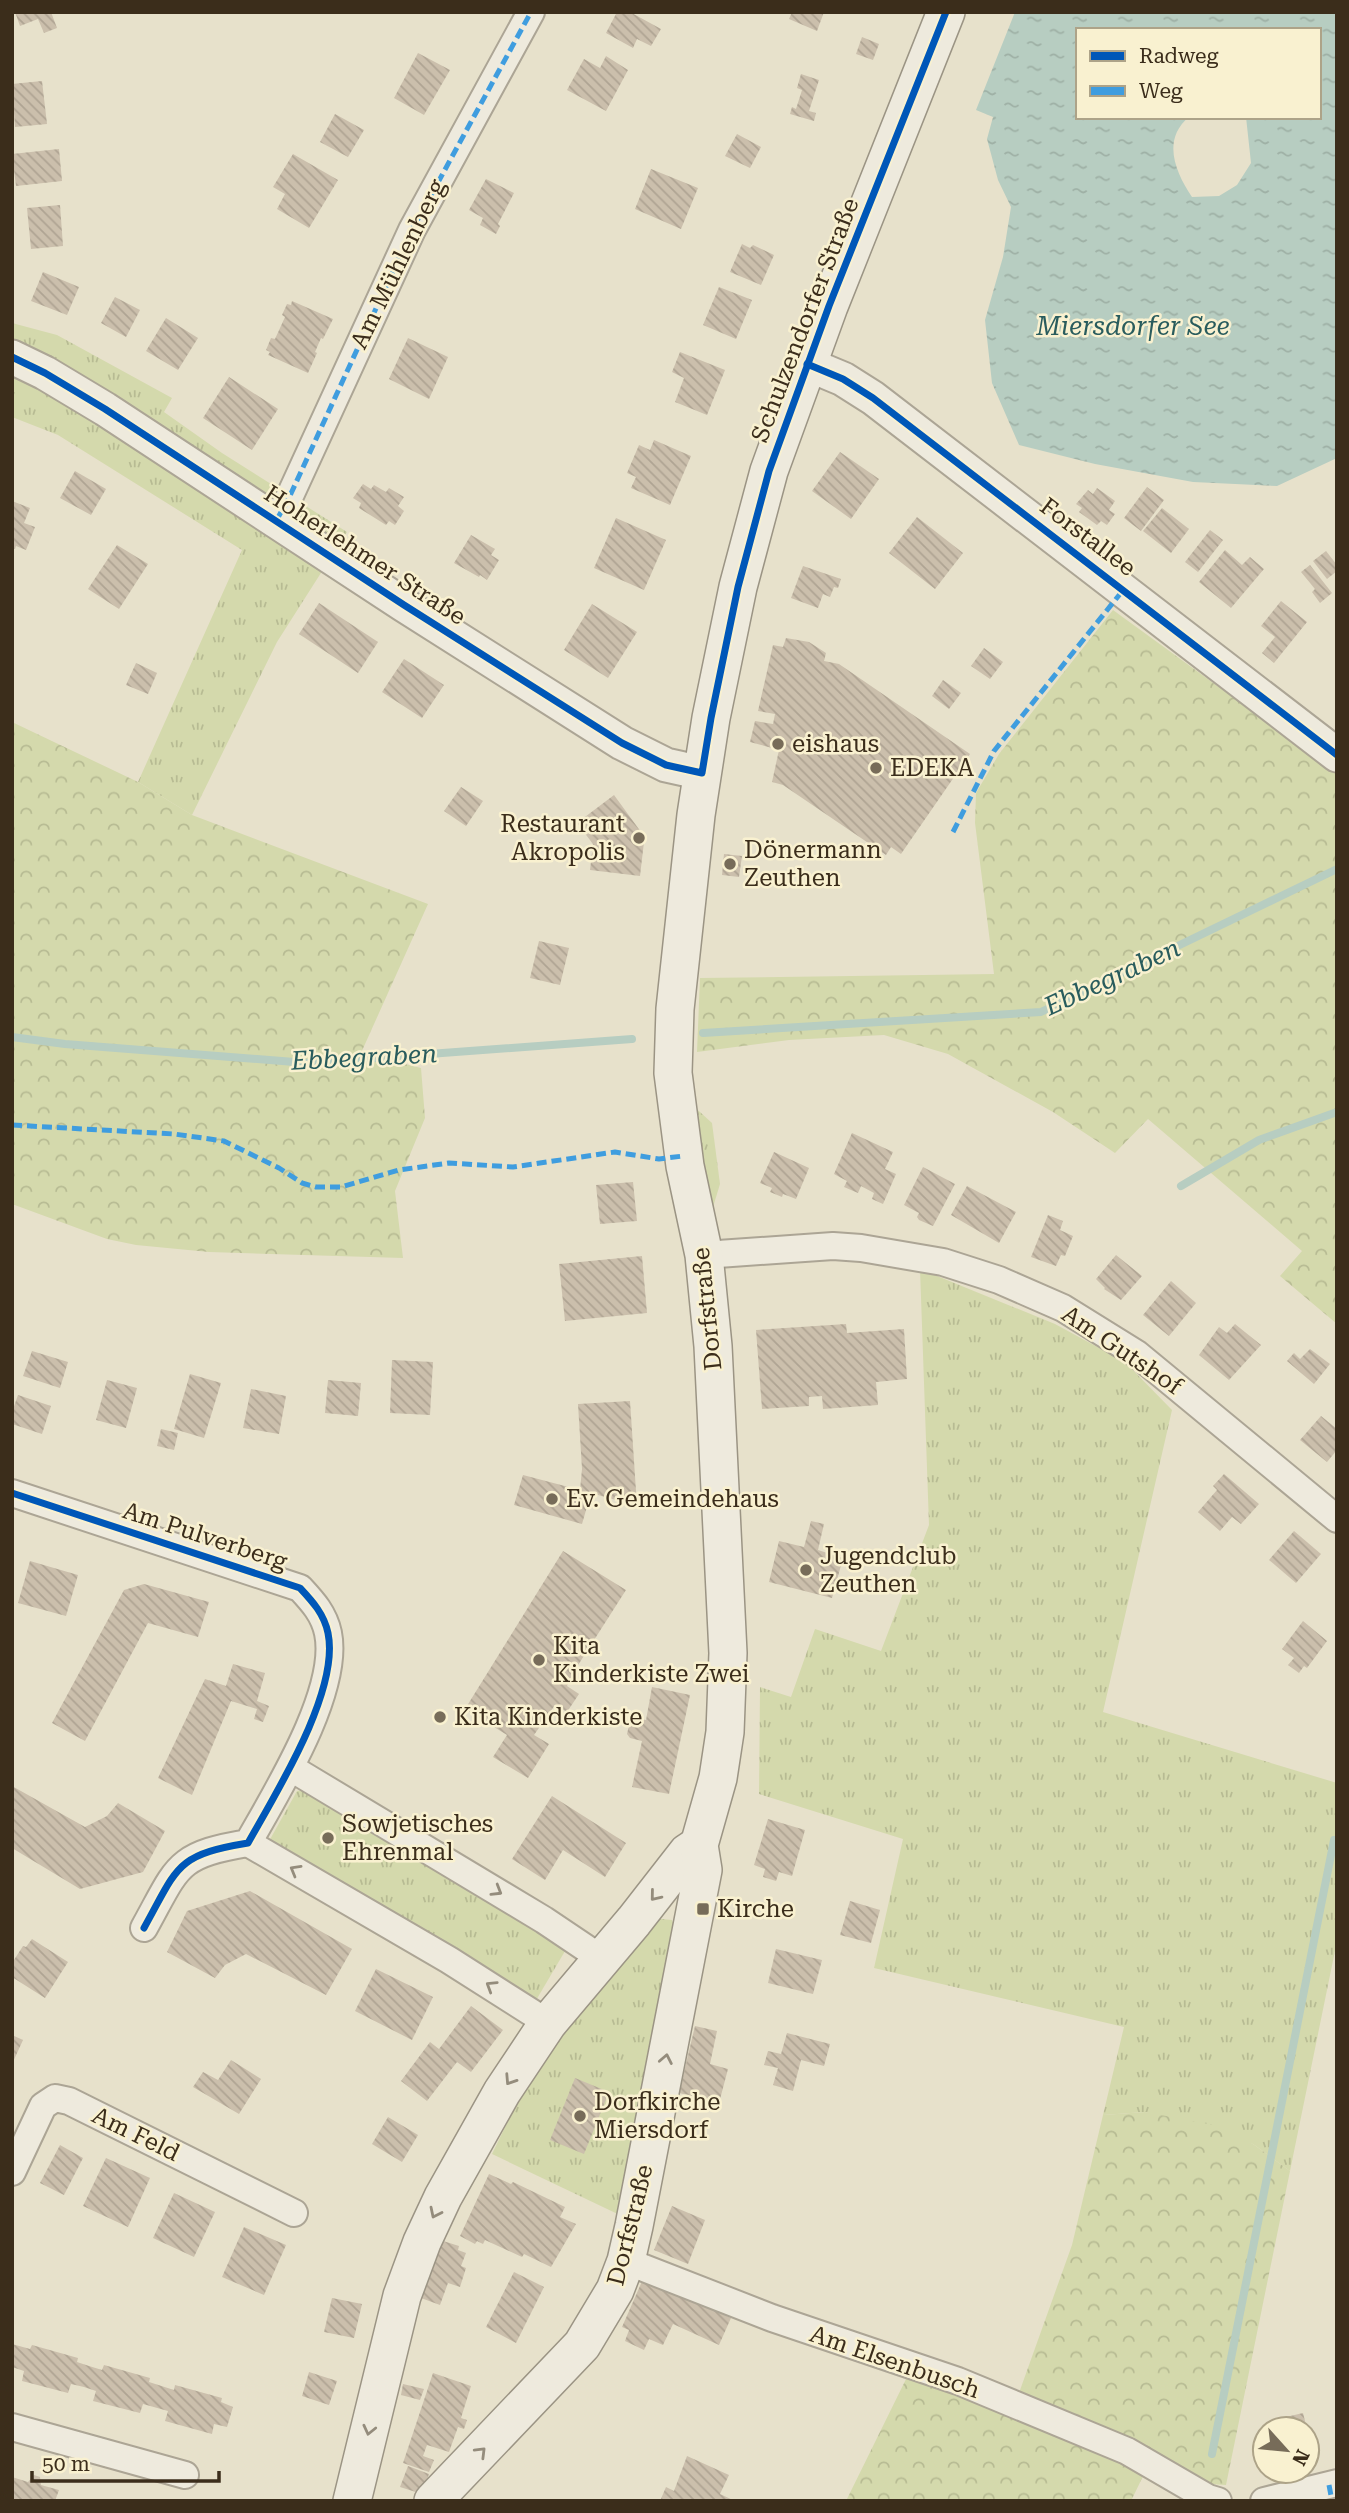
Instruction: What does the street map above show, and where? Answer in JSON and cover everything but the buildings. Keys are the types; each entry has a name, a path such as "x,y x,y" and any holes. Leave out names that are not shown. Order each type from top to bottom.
{"main road":[{"name":"Schulzendorfer Straße","path":"702,773 710,718 751,535 777,449 807,364 946,12"},
{"name":"Dorfstraße","path":"433,2501 582,2345 615,2290 626,2261 701,1881 703,1859 699,1845 722,1757 728,1686 728,1619 713,1346 704,1255 685,1166 674,1086 673,1041 682,937 702,773"},
{"name":"Dorfstraße","path":"352,2501 402,2296 422,2242 443,2197 502,2092 548,2023 665,1884 687,1853 699,1845"}],"street":[{"name":"Am Mühlenberg","path":"276,521 412,230 531,12"},
{"name":"Hoherlehmer Straße","path":"12,357 72,389 622,743 666,765 702,773"},
{"name":"Forstallee","path":"807,364 844,379 873,398 1333,745"},
{"name":"Am Gutshof","path":"704,1255 834,1246 862,1248 943,1262 999,1280 1063,1308 1137,1354 1337,1519"},
{"name":"Am Pulverberg","path":"12,1493 300,1588 320,1609 329,1634 322,1694 291,1768 248,1843"},
{"path":"291,1768 544,1920 602,1959"},
{"path":"144,1928 176,1871 187,1860 212,1849 248,1843 439,1954 548,2023"},
{"name":"Am Feld","path":"12,2172 43,2106 55,2098 69,2101 294,2213"},
{"name":"Am Elsenbusch","path":"626,2261 772,2318 958,2381 1128,2451 1208,2498 1219,2501"},
{"path":"12,2427 185,2475"},
{"path":"1264,2501 1337,2483"}],"green space":[{"path":"12,323 57,335 172,398 164,412 222,453 347,532 277,642 192,815 138,782 242,550 58,435 12,417"},
{"path":"1113,610 1337,773 1337,1324 1280,1276 1302,1251 1148,1119 1115,1153 1053,1112 948,1054 884,1035 789,1040 697,1052 700,978 994,974 975,823 976,793 999,754"},
{"path":"12,722 138,782 192,815 428,904 361,1053 421,1068 425,1118 395,1191 403,1258 209,1252 136,1245 107,1239 12,1204"},
{"path":"689,1102 712,1123 720,1184 710,1217"},
{"path":"920,1269 1055,1324 1125,1362 1172,1410 1103,1712 1337,1783 1337,1941 1290,2171 1253,2144 1145,2112 1103,2115 1124,2027 874,1968 903,1839 759,1794 760,1687 791,1697 815,1629 881,1651 929,1525"},
{"path":"309,1789 568,1946 535,2002 268,1843 297,1791"},
{"path":"652,1918 672,1920 679,1941 626,2218 492,2154 545,2045"},
{"path":"1145,2112 1214,2125 1253,2144 1290,2171 1226,2485 1178,2482 1147,2468 1131,2501 846,2501 909,2373 1019,2393 1072,2245 1103,2115"}],"water":[{"name":"Miersdorfer See","path":"1015,12 1337,12 1337,458 1277,486 1193,482 1095,464 1019,445 992,383 985,320 1003,257 1011,207 998,180 987,139 993,117 976,110"}],"waterway":[{"name":"Ebbegraben","path":"703,1033 1041,1012 1337,869"},
{"name":"Ebbegraben","path":"12,1037 65,1044 307,1063 632,1039"},
{"path":"1181,1186 1259,1140 1337,1112"},
{"path":"1212,2454 1334,1840"}],"marked path":[{"path":"276,521 412,230 531,12"},
{"path":"953,832 994,751 1124,589"},
{"path":"12,1125 174,1134 224,1141 279,1168 302,1183 316,1187 341,1187 399,1170 449,1163 513,1167 615,1152 659,1159 683,1156"},
{"path":"1329,2485 1332,2501"}],"cycle path":[{"path":"12,357 45,373 105,409 404,605 622,743 666,765 702,773 738,587 769,471 829,306 946,12"},
{"path":"807,364 843,379 873,398 1337,755"},
{"path":"12,1493 300,1588 317,1609 326,1626 329,1657 315,1712 289,1770 248,1843 206,1853 181,1867 144,1928"}],"place":[{"name":"eishaus","path":"778,744"},
{"name":"EDEKA","path":"876,768"},
{"name":"Restaurant Akropolis","path":"639,838"},
{"name":"Dönermann Zeuthen","path":"730,864"},
{"name":"Ev. Gemeindehaus","path":"552,1499"},
{"name":"Jugendclub Zeuthen","path":"806,1570"},
{"name":"Kita Kinderkiste Zwei","path":"539,1660"},
{"name":"Kita Kinderkiste","path":"440,1717"},
{"name":"Sowjetisches Ehrenmal","path":"328,1838"},
{"name":"Kirche","path":"703,1909"},
{"name":"Dorfkirche Miersdorf","path":"580,2116"}]}
